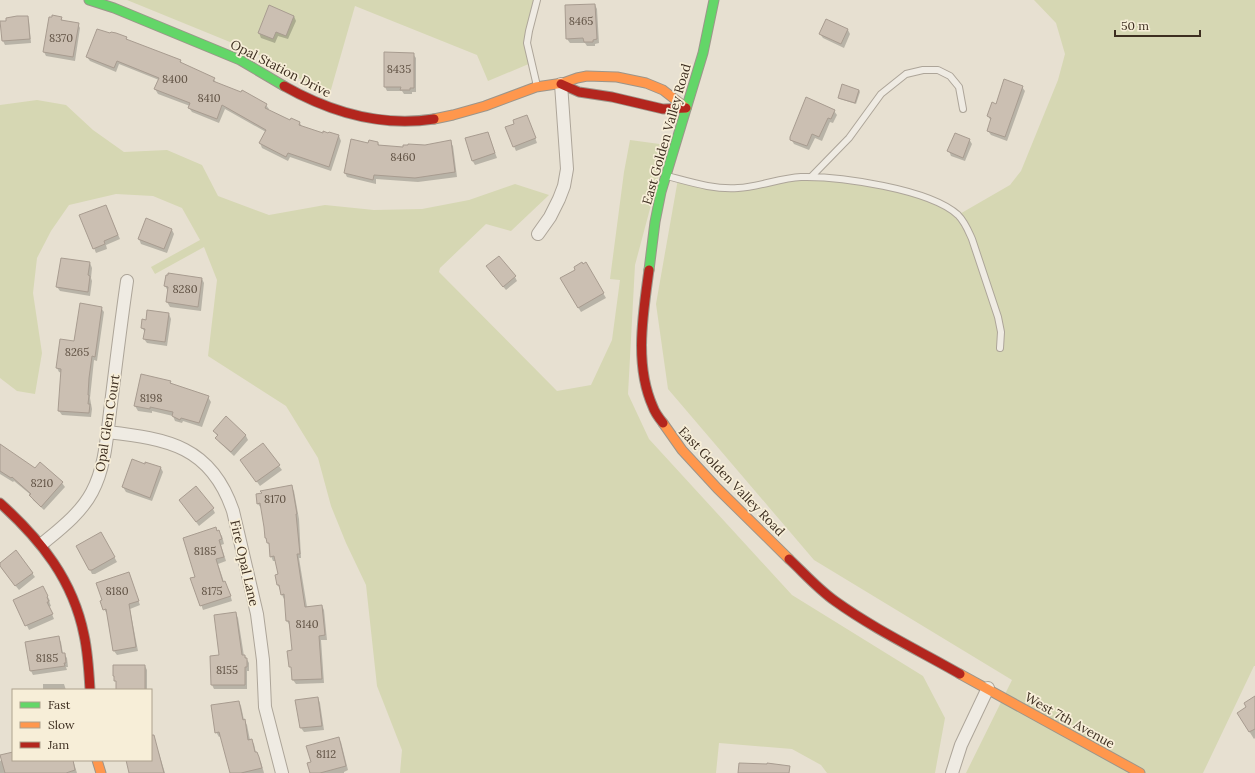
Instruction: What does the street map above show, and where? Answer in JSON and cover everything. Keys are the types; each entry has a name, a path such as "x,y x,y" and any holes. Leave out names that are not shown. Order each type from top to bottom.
{"main road":[{"name":"Opal Station Drive","path":"89,0 114,8 240,60 259,69 300,94 335,109 362,117 401,121 444,117 484,106 537,87 561,84 579,77 597,75 630,80 653,86 668,94 686,108"},
{"name":"East Golden Valley Road","path":"714,0 703,53 665,176 652,242 643,314 642,344 644,373 653,408 670,435 717,488 800,570 835,601 872,625 988,688"},
{"path":"561,84 579,92 612,97 663,109 686,108"},
{"path":"0,503 13,514 42,544 59,570 71,593 79,614 88,655 90,689"},
{"name":"West 7th Avenue","path":"988,688 1140,773"},
{"path":"98,761 101,773"}],"street":[{"path":"538,234 550,217 559,199 564,186 567,169 561,84"},
{"name":"Opal Glen Court","path":"42,544 85,503 98,478 107,432 127,280"},
{"name":"Fire Opal Lane","path":"107,432 152,437 191,452 207,465 219,480 228,495 257,614 261,644 265,707 282,773"},
{"path":"952,773 961,745 988,688"}],"lane":[{"path":"537,0 527,43 537,87"},
{"path":"811,178 849,138 881,94 906,74 923,70 938,70 950,76 959,87 963,109"},
{"path":"665,176 719,187 738,188 800,177 857,181 917,195 941,205 958,215 967,226 998,316 1001,332 1000,348"}],"green space":[{"path":"127,0 537,0 529,31 531,63 488,81 477,55 355,6 330,93 312,86 252,51"},
{"path":"1034,0 1255,0 1255,666 1203,773 966,773 1012,680 814,560 668,389 656,304 678,179 738,188 766,183 823,178 917,195 958,215 1010,185 1021,171 1058,80 1065,54 1056,23"},
{"path":"37,100 66,105 93,130 124,152 167,150 202,165 218,196 269,215 325,205 374,210 422,209 469,200 515,184 549,195 511,231 486,224 440,268 439,272 557,391 591,385 612,340 620,280 610,279 624,172 630,140 667,145 635,265 628,394 649,439 792,595 923,676 945,718 935,773 827,773 821,765 792,749 719,743 716,773 400,773 402,750 377,686 366,585 346,543 331,506 318,458 286,406 208,356 217,280 204,247 155,274 151,267 200,240 182,208 153,196 116,194 69,205 51,231 37,258 33,293 42,353 35,394 17,391 0,378 0,105"}],"building":[{"path":"595,4 597,39 593,40 593,42 584,42 583,38 566,39 565,5"},
{"path":"269,5 294,16 286,36 276,32 273,39 258,33"},
{"path":"52,15 62,17 61,20 79,23 73,57 43,52 49,17 52,17"},
{"path":"28,16 30,39 2,41 0,21 6,21 6,18"},
{"path":"826,19 848,29 841,44 819,34"},
{"path":"97,29 127,37 126,39 181,60 180,62 215,78 213,81 241,92 242,90 267,104 265,108 290,120 291,118 300,122 299,125 323,133 323,131 339,135 329,167 288,153 286,157 259,143 266,130 222,105 217,119 188,108 190,103 154,89 159,78 117,61 114,68 86,57"},
{"path":"384,52 414,53 414,88 410,88 410,90 400,90 401,87 384,87"},
{"path":"1004,79 1023,86 1005,137 987,131 991,118 987,116 992,102 996,104"},
{"path":"842,84 859,90 855,103 838,98"},
{"path":"806,97 835,110 831,119 828,118 819,137 812,134 807,146 790,140"},
{"path":"527,115 536,138 513,147 505,127 514,124 513,120"},
{"path":"488,132 495,153 472,161 465,138"},
{"path":"955,133 970,139 963,158 947,151"},
{"path":"351,139 368,143 369,140 378,142 378,145 403,147 403,145 408,144 425,145 451,140 455,172 415,178 374,175 373,180 344,173"},
{"path":"106,205 118,235 104,241 105,244 93,249 79,215"},
{"path":"146,218 172,229 164,249 138,239"},
{"path":"499,256 516,276 503,287 486,266"},
{"path":"61,258 90,262 88,292 56,287"},
{"path":"582,262 583,264 586,262 604,293 578,308 560,278 575,270 574,267"},
{"path":"168,273 202,278 198,307 166,302 168,287 164,286 166,275 168,275"},
{"path":"80,303 102,307 95,357 92,356 89,378 89,413 58,411 61,369 56,368 60,339 74,341"},
{"path":"147,310 169,313 165,342 143,339 145,329 141,328 142,319 146,320"},
{"path":"141,374 171,381 170,383 209,396 199,423 181,418 180,420 172,416 173,412 150,407 150,409 134,406"},
{"path":"226,416 246,435 231,452 215,438 218,435 213,431"},
{"path":"263,443 280,465 256,482 240,460"},
{"path":"0,444 35,468 40,462 63,482 41,507 29,495 31,494 12,477 11,478 0,471"},
{"path":"132,459 145,464 145,462 161,467 150,498 122,487"},
{"path":"292,485 297,514 300,554 297,554 305,607 322,605 325,635 319,636 322,679 292,680 291,667 289,667 287,651 292,650 289,621 286,621 284,594 281,595 279,585 277,585 275,575 278,574 274,556 270,557 269,543 267,543 265,538 260,503 257,504 256,494 262,493 260,491"},
{"path":"196,486 214,508 196,522 179,500"},
{"path":"216,527 217,531 219,530 222,539 219,540 224,557 216,559 223,582 225,581 231,596 200,606 190,578 195,577 183,538"},
{"path":"101,532 115,557 92,570 89,570 76,546"},
{"path":"16,550 33,573 15,586 0,566 0,563"},
{"path":"129,572 139,601 129,604 136,647 113,651 106,609 103,610 100,601 102,600 96,583"},
{"path":"43,586 48,596 49,602 47,602 53,614 25,626 13,600"},
{"path":"236,612 242,655 245,655 245,658 247,658 247,667 245,667 245,685 211,685 210,656 219,655 214,615"},
{"path":"59,636 62,653 65,653 65,666 30,671 25,642"},
{"path":"113,665 145,665 145,689 116,689 116,681 114,681"},
{"path":"1255,696 1255,729 1249,732 1237,713 1246,707 1244,703"},
{"path":"318,697 322,726 300,728 295,700"},
{"path":"239,701 243,720 245,719 248,740 252,739 255,752 257,752 262,768 241,773 230,773 219,732 215,733 211,705"},
{"path":"152,735 154,735 164,773 129,773 126,761 152,761"},
{"path":"339,737 346,766 320,773 310,773 307,763 311,762 306,746"},
{"path":"12,752 12,761 73,761 75,770 66,773 5,773 0,755"},
{"path":"739,763 767,763 790,766 789,773 738,773"}],"traffic: fast":[{"path":"89,0 114,8 240,60 284,86"},
{"path":"649,270 655,222 661,192 703,53 714,0"}],"traffic: slow":[{"path":"434,119 485,106 536,87 563,83 587,76 617,77 646,83 663,90 686,108"},
{"path":"663,423 682,450 717,488 789,559"},
{"path":"960,674 1140,773"},
{"path":"97,761 101,773"}],"traffic: jam":[{"path":"561,84 579,92 612,97 663,109 686,108"},
{"path":"284,86 320,103 357,115 395,121 434,119"},
{"path":"649,270 644,304 642,357 647,391 655,411 663,423"},
{"path":"0,503 42,547 53,562 72,596 79,615 85,642 90,689"},
{"path":"789,559 811,581 835,601 881,630 960,674"}]}
